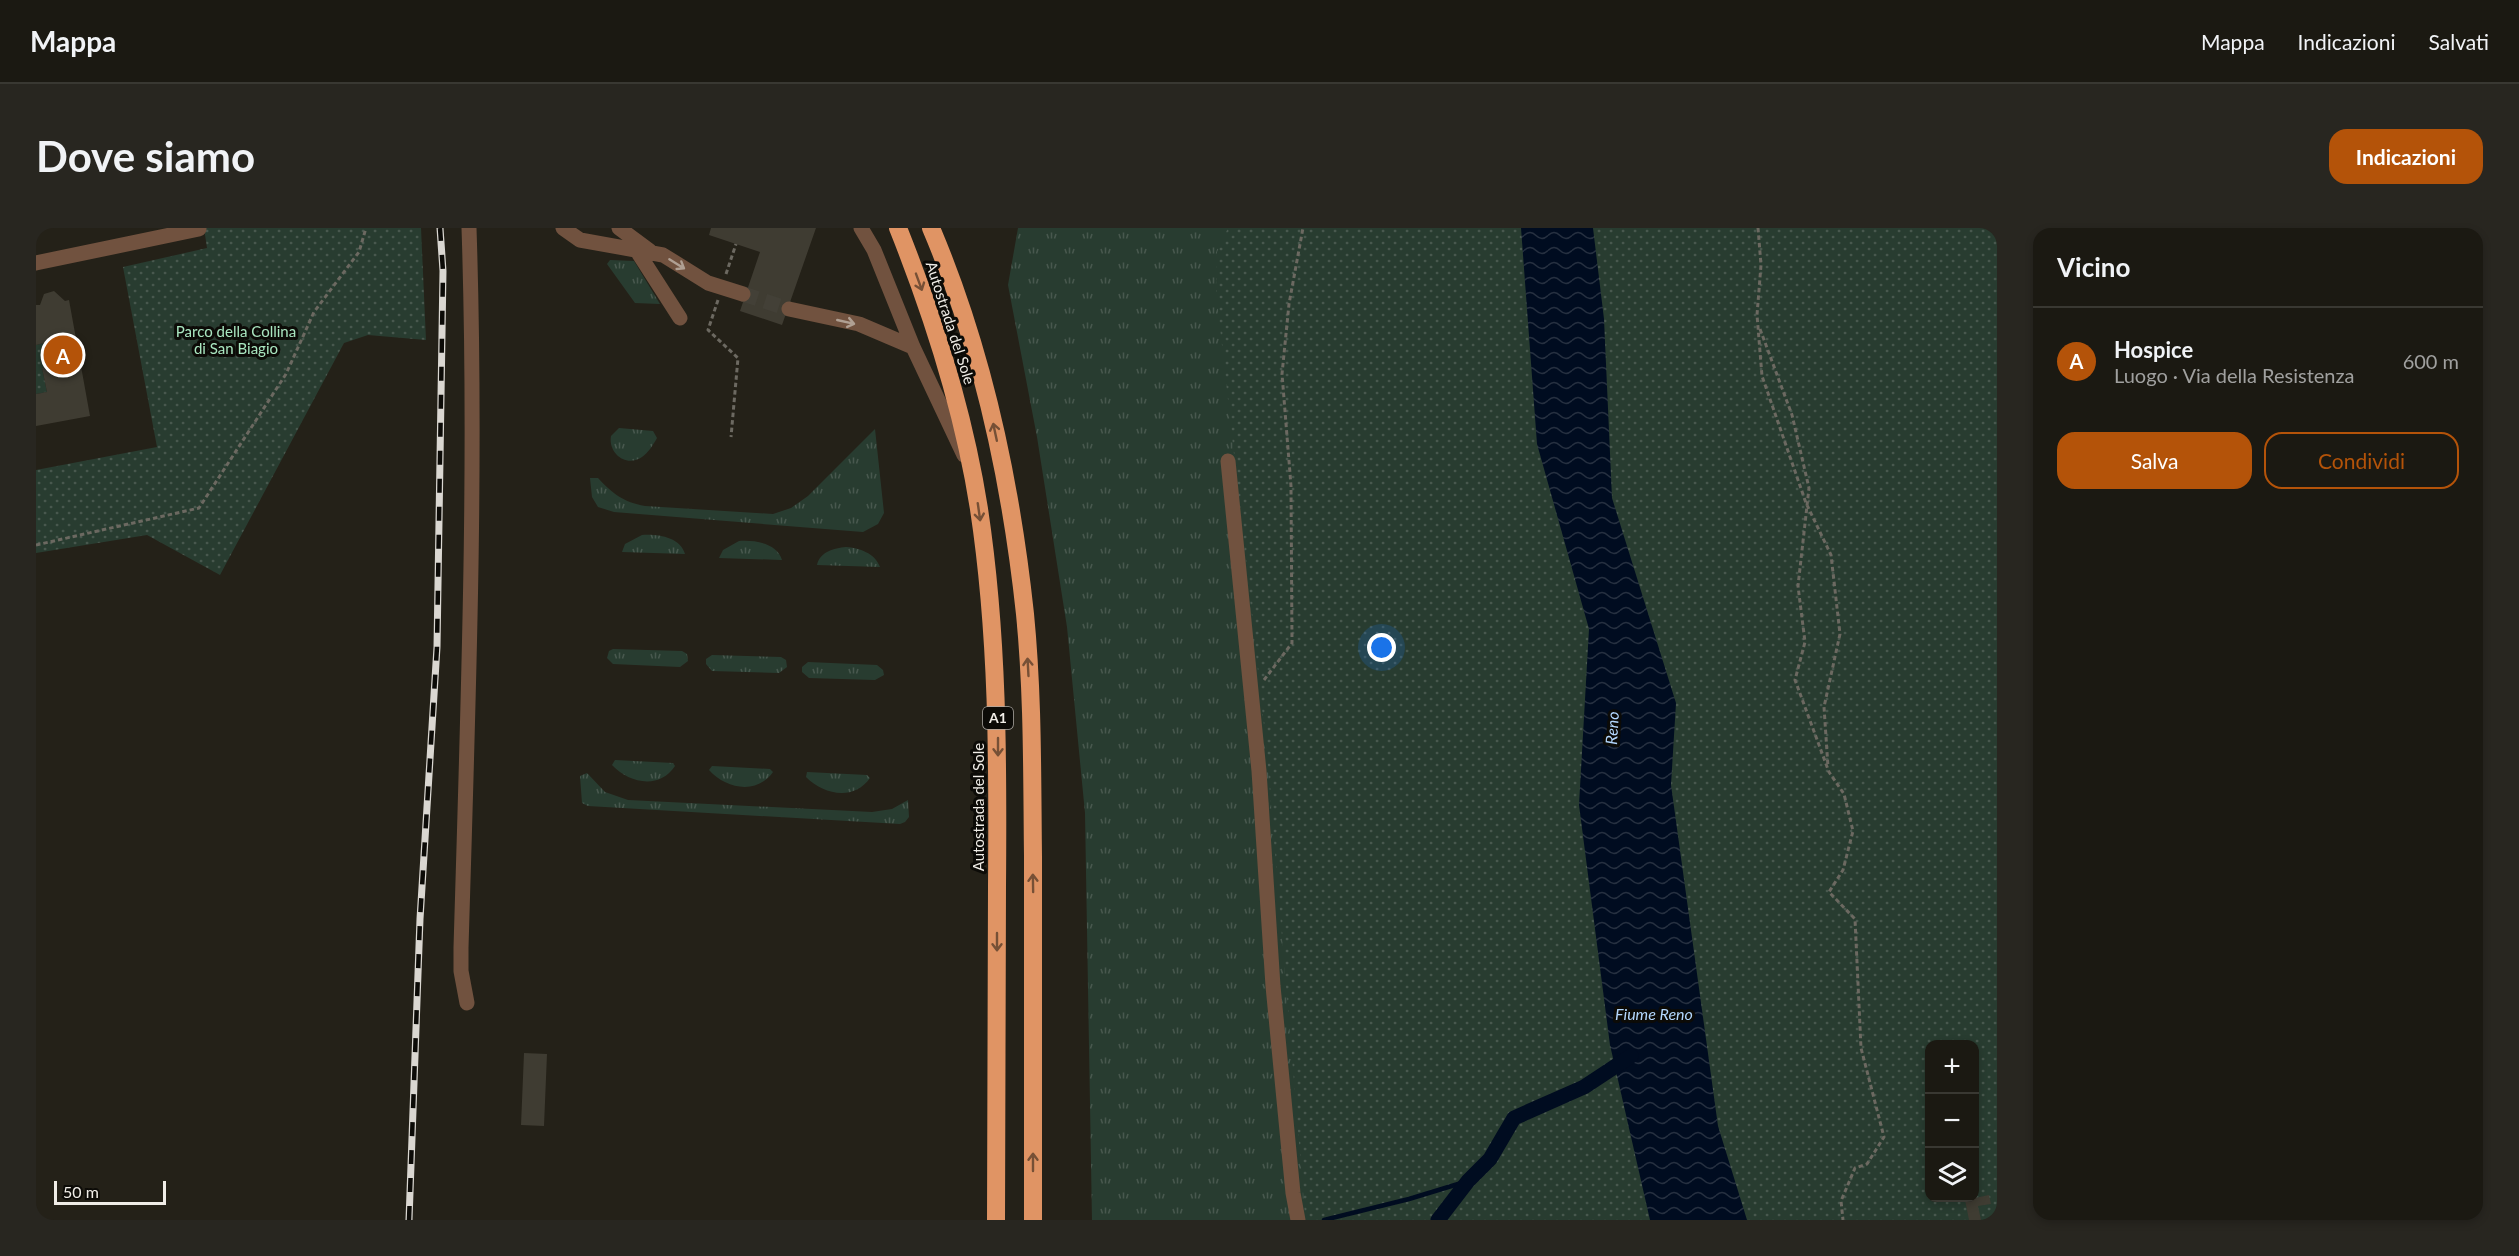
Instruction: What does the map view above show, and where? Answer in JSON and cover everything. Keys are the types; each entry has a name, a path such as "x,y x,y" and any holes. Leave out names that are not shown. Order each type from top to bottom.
{"highway":[{"name":"Autostrada del Sole","path":"898,228 921,285 947,370 972,471 992,618 998,719 996,1220"},
{"name":"Autostrada del Sole","path":"933,228 945,260 991,412 1012,512 1025,616 1031,731 1033,1220"}],"street":[{"path":"467,1003 461,970 461,948 474,516 473,351 469,228"},
{"path":"563,228 580,240 663,255 708,283 743,294"},
{"path":"619,228 639,246 656,254"},
{"path":"861,228 874,250 913,347 972,471"},
{"path":"36,263 178,231 199,230"},
{"path":"637,251 680,318"},
{"path":"789,309 859,324 913,347"},
{"path":"1228,460 1251,696 1273,986 1292,1183 1298,1220"}],"path":[{"path":"36,545 198,508 286,374 314,312 358,252 366,228"},
{"path":"1251,696 1292,643 1291,486 1281,374 1288,304 1303,228"},
{"path":"1758,228 1761,265 1757,315 1792,415 1809,488 1798,586 1805,642 1796,681 1828,772 1844,794 1853,831 1844,870 1829,892 1856,919 1861,1048 1884,1137 1867,1164 1855,1168 1841,1201 1843,1220"},
{"path":"732,437 738,358 708,330 736,244"},
{"path":"1760,329 1762,376 1806,503 1831,555 1840,634 1824,707 1828,772"}],"green space":[{"name":"Parco della Collina di San Biagio","path":"204,228 421,228 426,340 368,335 344,343 220,575 147,535 36,553 36,470 157,447 123,267 207,248"},
{"path":"1018,228 1519,228 1650,1220 1092,1220 1085,813 1067,627 1037,437 1008,285"},
{"path":"1228,228 1997,228 1997,1220 1308,1220 1305,1215 1266,744 1216,291 1217,252"},
{"path":"610,260 634,261 660,304 635,303 607,264"},
{"path":"44,343 48,366 42,368 47,392 36,394 36,345"},
{"path":"619,428 653,431 657,438 642,457 630,461 624,460 615,453 611,442 611,436"},
{"path":"875,429 884,513 878,524 863,532 614,512 598,507 592,497 590,478 598,478 619,496 645,506 773,514 791,508 808,496"},
{"path":"642,535 655,535 673,540 685,554 622,552 625,544"},
{"path":"739,541 752,541 770,546 782,560 719,558 723,550"},
{"path":"846,547 866,552 878,562 880,567 817,565 821,557 828,552"},
{"path":"613,649 682,651 687,654 688,661 680,667 613,664 607,658 609,651"},
{"path":"712,655 781,657 786,660 787,667 779,673 712,671 706,664 706,659"},
{"path":"808,662 877,665 883,670 884,675 875,680 809,678 802,672 802,667"},
{"path":"615,760 673,763 675,766 661,778 644,781 635,780 619,771 612,765"},
{"path":"712,766 770,769 773,772 759,784 741,787 724,782 709,770"},
{"path":"807,772 867,775 870,778 863,786 855,790 838,793 813,783 806,777"},
{"path":"587,773 605,792 628,800 872,812 892,809 908,800 909,817 900,824 588,806 582,803 580,776"}],"water":[{"name":"Fiume Reno","path":"1521,228 1593,228 1604,319 1612,498 1676,703 1671,785 1718,1126 1747,1220 1650,1220 1610,1045 1579,805 1589,629 1537,444"}],"building":[{"path":"711,228 816,228 782,325 740,311 760,252 709,235"},
{"path":"54,291 65,301 69,300 90,416 36,426 36,394 47,392 42,368 48,366 44,343 36,345 36,305 40,305 44,294"},
{"path":"524,1053 547,1054 544,1126 521,1125"},
{"path":"1989,1195 1991,1204 1978,1206 1981,1220 1969,1220 1965,1202 1979,1202 1979,1197"}],"waterway":[{"path":"1438,1220 1468,1181 1490,1159 1514,1118 1584,1087 1631,1056"},
{"path":"1324,1220 1409,1199 1468,1181"}],"tunnel":[{"path":"743,294 789,309"}],"railway":[{"path":"409,1220 420,919 437,647 443,271 440,228"}],"place":[{"name":"Hospice","path":"63,355"}],"water label":[{"name":"Reno","path":"1612,728"}]}
